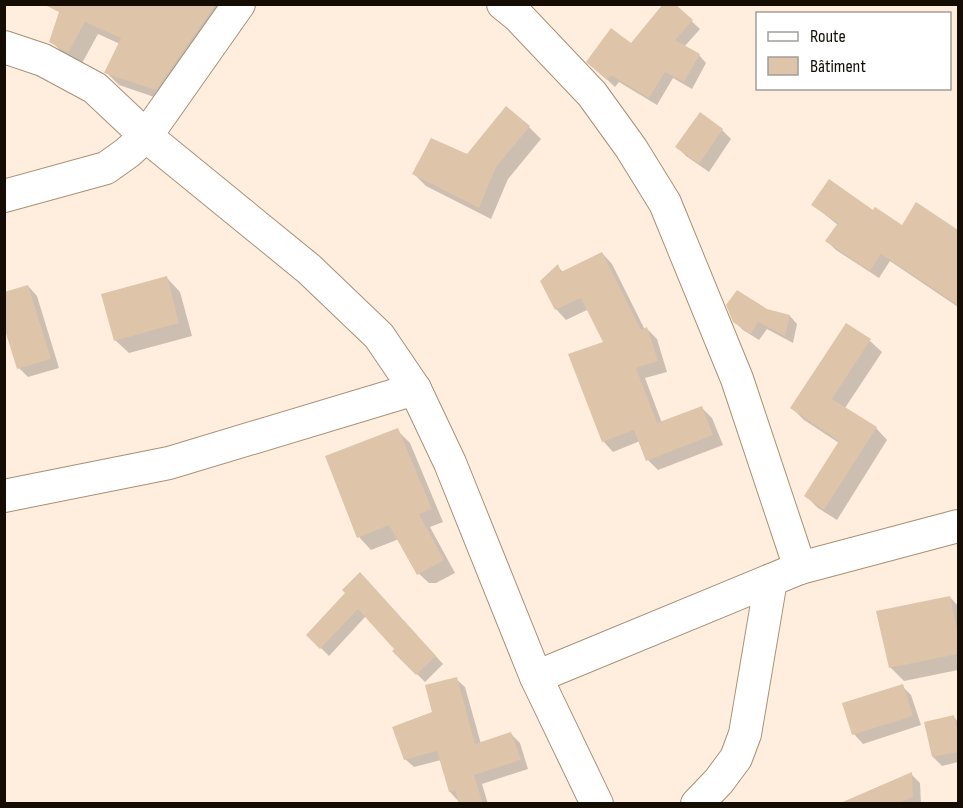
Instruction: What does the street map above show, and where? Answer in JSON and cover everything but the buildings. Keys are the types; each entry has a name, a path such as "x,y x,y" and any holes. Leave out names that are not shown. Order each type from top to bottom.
{"street":[{"path":"4,196 106,168 127,153 146,136 239,4"},
{"path":"503,4 518,16 592,94 631,148 665,203 737,379 800,568"},
{"path":"4,47 43,60 95,88 146,136 309,269 379,336 415,389 450,463 536,677 597,804"},
{"path":"4,496 169,462 415,389"},
{"path":"536,677 800,568 958,526"},
{"path":"697,804 719,781 736,758 745,734 771,580"}]}
